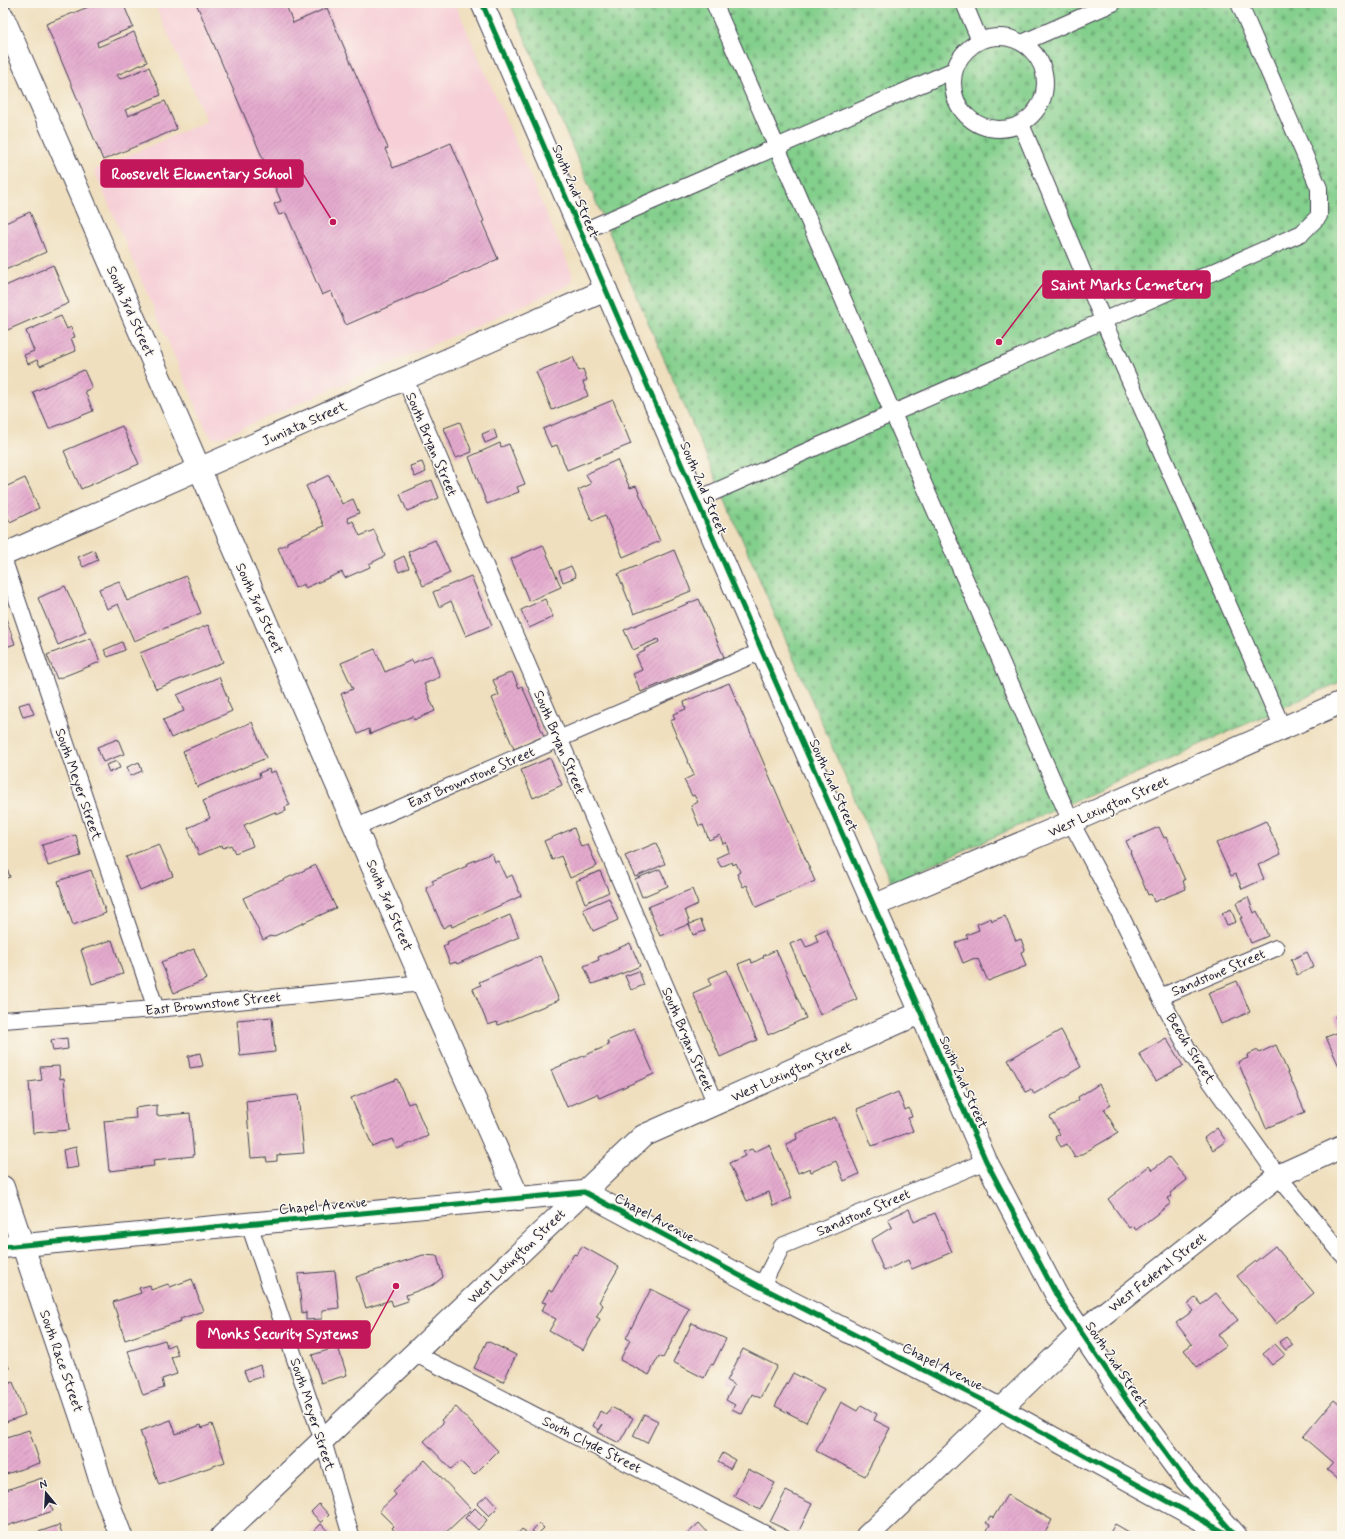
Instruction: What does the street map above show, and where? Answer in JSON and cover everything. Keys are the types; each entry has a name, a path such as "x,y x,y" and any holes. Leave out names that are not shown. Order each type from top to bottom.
{"street":[{"name":"South 2nd Street","path":"482,3 696,500 920,1014 986,1161 1057,1296 1130,1405 1178,1469 1236,1536"},
{"name":"South 3rd Street","path":"4,20 423,983 519,1199"},
{"name":"Juniata Street","path":"3,556 606,290"},
{"name":"West Lexington Street","path":"873,906 1071,822 1342,702"},
{"name":"West Lexington Street","path":"222,1536 643,1136 920,1014"},
{"name":"West Federal Street","path":"867,1536 1081,1332 1278,1176 1342,1147"},
{"name":"South Race Street","path":"3,1187 12,1246 82,1420 102,1486 121,1536"},
{"name":"Chapel Avenue","path":"12,1246 584,1192 761,1287 1000,1409 1231,1536"}],"lane":[{"name":"Beech Street","path":"714,3 1071,822 1120,914 1160,997 1189,1051 1278,1176 1342,1254"},
{"path":"964,3 980,40"},
{"path":"1022,43 1113,3"},
{"path":"696,500 1302,233 1319,216 1319,188 1239,3"},
{"path":"1001,36 1016,39 1022,43 1029,47 1039,58 1045,72 1046,88 1042,102 1033,115 1021,124 1006,129 991,129 976,123 964,113 956,100 952,85 954,70 961,56 972,45 986,38 1001,36"},
{"path":"581,232 954,70"},
{"path":"1021,124 1104,320 1283,729"},
{"name":"South Bryan Street","path":"405,379 558,739 716,1104"},
{"name":"South Meyer Street","path":"3,556 156,1009"},
{"name":"East Brownstone Street","path":"356,827 762,651"},
{"name":"Sandstone Street","path":"1160,997 1276,948"},
{"name":"East Brownstone Street","path":"3,1020 156,1009 423,983"},
{"name":"Sandstone Street","path":"761,1287 782,1246 986,1161"},
{"name":"South Meyer Street","path":"249,1224 323,1441 351,1536"},
{"name":"South Clyde Street","path":"414,1353 769,1536"}],"shaded area":[{"path":"154,3 455,3 572,273 572,280 567,286 222,437 212,438 206,429 94,170 207,121"}],"green space":[{"path":"510,3 1342,3 1342,681 891,883"}],"building":[{"path":"98,3 123,3 133,27 97,42 98,47 134,32 147,62 117,75 120,79 149,67 161,95 125,110 128,116 165,101 177,129 103,160 46,24"},
{"path":"196,3 290,3 286,5 293,23 327,8 388,148 385,149 393,168 451,143 484,221 482,222 498,259 346,325 331,291 322,295 286,213 279,215 274,204 281,201"},
{"path":"30,212 46,252 3,271 3,224"},
{"path":"53,265 69,303 3,332 3,287"},
{"path":"61,316 67,329 71,327 75,337 71,338 76,351 40,366 37,360 28,364 24,355 34,351 26,331"},
{"path":"573,357 579,371 583,369 587,380 583,382 588,396 552,410 536,372"},
{"path":"84,370 92,388 85,391 93,411 49,429 33,392"},
{"path":"613,400 631,444 567,470 557,445 551,447 543,429"},
{"path":"460,422 472,452 456,458 444,428"},
{"path":"122,426 139,464 81,489 64,451"},
{"path":"494,429 497,438 485,443 482,434"},
{"path":"500,443 501,447 509,444 525,484 517,487 519,492 487,504 469,457"},
{"path":"617,460 630,488 636,486 660,541 623,557 605,515 592,521 578,490 591,484 586,474"},
{"path":"422,462 426,472 415,477 410,466"},
{"path":"329,475 342,504 353,499 359,513 347,518 349,523 353,521 360,536 374,530 385,556 369,564 370,567 345,578 342,572 305,588 304,584 295,588 278,548 287,544 287,542 324,526 306,486"},
{"path":"25,478 39,508 10,522 3,507 3,488"},
{"path":"432,480 439,498 407,511 400,494"},
{"path":"435,540 450,573 423,586 408,552"},
{"path":"543,545 561,587 529,601 511,559"},
{"path":"94,550 98,560 83,567 78,557"},
{"path":"674,550 691,591 634,614 618,574"},
{"path":"404,556 409,568 399,572 394,561"},
{"path":"571,566 576,577 563,582 559,571"},
{"path":"186,576 201,613 134,641 118,604 107,609 99,589 119,581 127,601"},
{"path":"471,576 492,625 466,636 451,601 439,607 433,592"},
{"path":"65,586 86,632 58,645 38,598"},
{"path":"545,599 553,617 529,628 521,610"},
{"path":"699,599 724,657 641,692 633,674 642,670 636,655 645,651 644,649 659,642 658,639 633,650 624,630"},
{"path":"3,613 15,644 3,648"},
{"path":"208,625 223,662 156,689 140,653"},
{"path":"91,638 100,662 57,679 47,655"},
{"path":"122,642 125,650 108,657 104,650"},
{"path":"375,649 385,672 412,660 413,663 432,655 440,677 424,684 435,711 414,720 413,716 370,734 369,729 358,734 341,694 353,689 341,663"},
{"path":"512,672 519,688 522,686 544,736 514,749 492,698 499,695 493,680"},
{"path":"219,677 232,711 171,738 163,720 184,711 177,695"},
{"path":"729,683 815,881 756,907 747,885 743,887 737,874 740,872 736,863 733,865 732,862 721,867 716,858 729,852 726,842 723,844 720,835 709,840 703,825 699,826 691,806 698,802 694,795 692,796 684,780 694,775 670,721 675,719 673,714 686,709 684,702"},
{"path":"29,702 34,714 23,717 19,705"},
{"path":"252,722 266,758 197,787 183,751"},
{"path":"118,739 124,754 103,762 97,747"},
{"path":"550,758 562,785 533,798 521,770"},
{"path":"117,761 120,768 109,772 106,765"},
{"path":"139,762 142,771 130,776 127,767"},
{"path":"269,769 270,773 275,771 290,805 285,807 286,811 276,815 275,812 244,825 253,846 235,853 231,845 223,848 222,845 199,855 188,828 210,818 203,801 260,777 259,773"},
{"path":"1266,821 1281,854 1258,865 1264,879 1242,889 1236,874 1231,876 1216,843"},
{"path":"1159,827 1164,838 1166,837 1185,880 1183,881 1186,889 1154,902 1151,894 1148,895 1126,841"},
{"path":"574,828 581,847 588,845 597,866 570,878 561,856 552,860 544,841"},
{"path":"76,835 81,856 48,866 42,845"},
{"path":"656,843 665,864 635,877 625,856"},
{"path":"159,844 173,876 140,890 126,857"},
{"path":"492,853 495,862 498,861 506,878 512,875 521,896 452,927 451,924 443,928 426,888 434,884 432,881 467,866 466,864"},
{"path":"3,857 10,877 3,879"},
{"path":"316,865 336,908 263,940 243,898"},
{"path":"660,869 668,886 642,897 635,879"},
{"path":"91,870 106,913 73,925 58,881"},
{"path":"600,871 609,892 585,903 576,881"},
{"path":"692,889 698,904 685,910 690,924 701,920 705,931 693,935 689,924 660,936 648,907"},
{"path":"1248,897 1254,913 1257,911 1268,936 1251,943 1240,918 1242,918 1236,903"},
{"path":"609,898 618,920 593,931 583,909"},
{"path":"1231,909 1236,922 1227,925 1222,913"},
{"path":"510,915 519,937 457,964 456,962 450,964 443,946 448,944 447,942"},
{"path":"1005,916 1016,941 1021,939 1025,950 1021,952 1026,966 988,981 978,959 976,960 975,958 963,963 955,943 968,938 966,935 979,930 977,924 991,918 992,921"},
{"path":"826,929 857,999 820,1015 790,944 802,939 806,947 812,945 818,942 815,934"},
{"path":"112,940 123,974 92,984 81,950"},
{"path":"630,943 640,966 607,980 592,984 584,966 599,960 598,957"},
{"path":"194,949 207,979 174,993 161,962"},
{"path":"776,950 806,1018 768,1035 738,964 751,959 752,963"},
{"path":"1307,952 1314,967 1297,975 1291,960"},
{"path":"540,956 559,1000 498,1025 497,1022 488,1025 473,989 481,985 479,982"},
{"path":"727,970 757,1040 720,1057 693,993 711,985 709,978"},
{"path":"639,971 644,985 631,990 625,976"},
{"path":"1237,981 1250,1012 1221,1024 1208,993"},
{"path":"1342,1013 1342,1031 1335,1016"},
{"path":"272,1017 275,1052 240,1056 237,1020"},
{"path":"634,1029 654,1074 599,1098 597,1094 567,1107 551,1070 609,1045 607,1041"},
{"path":"1061,1030 1081,1067 1034,1094 1031,1089 1026,1092 1008,1060"},
{"path":"1342,1031 1342,1073 1326,1037"},
{"path":"67,1038 68,1049 53,1051 51,1040"},
{"path":"1166,1038 1183,1066 1156,1081 1139,1054"},
{"path":"1276,1045 1305,1112 1266,1128 1238,1062 1248,1058 1247,1055 1258,1050 1259,1053"},
{"path":"200,1053 203,1066 190,1068 188,1056"},
{"path":"59,1066 60,1079 64,1078 69,1130 33,1133 29,1082 42,1080 40,1067"},
{"path":"397,1079 408,1104 414,1102 428,1136 397,1149 392,1139 373,1147 351,1098"},
{"path":"1099,1084 1111,1105 1104,1109 1118,1133 1075,1158 1067,1144 1061,1147 1055,1137 1060,1134 1050,1117 1079,1100 1078,1097"},
{"path":"898,1092 905,1110 909,1108 912,1117 908,1118 913,1131 872,1146 857,1109"},
{"path":"298,1095 304,1153 277,1155 277,1161 267,1162 266,1157 251,1158 246,1101"},
{"path":"157,1105 157,1116 190,1113 194,1156 153,1160 154,1166 109,1171 104,1121 136,1118 135,1108"},
{"path":"835,1117 859,1174 844,1181 836,1161 811,1172 810,1168 798,1173 786,1144 797,1139 796,1134"},
{"path":"1217,1128 1226,1141 1213,1150 1204,1138"},
{"path":"769,1145 792,1198 773,1206 769,1192 747,1201 729,1163 745,1156 743,1152 752,1149 754,1152"},
{"path":"76,1147 79,1167 66,1169 63,1150"},
{"path":"1169,1157 1187,1180 1170,1193 1172,1196 1168,1198 1171,1203 1136,1230 1132,1226 1129,1228 1108,1199 1149,1166 1152,1170"},
{"path":"909,1209 914,1222 935,1213 952,1252 912,1269 908,1260 884,1271 871,1240 892,1227 888,1219"},
{"path":"582,1246 619,1267 599,1302 603,1305 596,1317 600,1319 583,1350 549,1331 556,1319 541,1311 546,1303 542,1302 549,1290 552,1292 574,1254 576,1255"},
{"path":"1275,1246 1314,1293 1276,1324 1237,1276"},
{"path":"423,1255 437,1256 443,1277 433,1285 406,1295 408,1301 393,1306 391,1300 366,1308 356,1277"},
{"path":"335,1271 339,1308 322,1310 322,1319 306,1320 306,1312 302,1313 298,1274"},
{"path":"192,1279 203,1311 180,1319 181,1321 125,1340 113,1302 141,1293 139,1288 150,1285 151,1290 168,1284 170,1287"},
{"path":"651,1289 689,1308 663,1358 659,1356 649,1375 620,1360 630,1340 626,1338"},
{"path":"1216,1293 1238,1320 1218,1335 1226,1346 1197,1367 1184,1350 1192,1344 1176,1323 1193,1311 1188,1304 1196,1297 1201,1305"},
{"path":"692,1323 726,1339 713,1365 711,1364 704,1378 673,1362"},
{"path":"270,1327 275,1343 256,1349 250,1333"},
{"path":"1286,1337 1293,1345 1286,1350 1279,1342"},
{"path":"165,1340 167,1347 174,1344 178,1355 171,1357 177,1374 162,1379 164,1388 143,1395 128,1351"},
{"path":"487,1341 516,1355 503,1382 474,1368"},
{"path":"1275,1344 1285,1355 1272,1365 1263,1354"},
{"path":"338,1347 347,1375 321,1383 312,1355"},
{"path":"743,1349 777,1366 760,1398 752,1394 742,1414 732,1409 735,1405 726,1400 734,1385 727,1381"},
{"path":"3,1350 9,1368 3,1370"},
{"path":"260,1365 263,1376 248,1381 244,1371"},
{"path":"793,1373 824,1389 806,1422 775,1406"},
{"path":"13,1382 25,1415 3,1423 3,1386"},
{"path":"1334,1400 1342,1407 1342,1482 1327,1470 1333,1463 1303,1437"},
{"path":"841,1402 857,1411 861,1405 877,1414 874,1420 890,1428 865,1476 816,1451"},
{"path":"456,1407 498,1451 474,1475 460,1461 451,1469 424,1441 443,1423 441,1420"},
{"path":"611,1407 633,1418 619,1443 598,1432 603,1424 599,1430 593,1426 600,1411 607,1415"},
{"path":"644,1414 658,1421 647,1443 633,1436"},
{"path":"171,1420 176,1434 201,1425 202,1428 212,1424 225,1462 159,1485 140,1431"},
{"path":"29,1430 40,1463 3,1475 3,1438"},
{"path":"723,1453 735,1460 730,1469 718,1462"},
{"path":"425,1460 471,1509 442,1536 403,1536 400,1532 397,1534 392,1528 394,1526 379,1511 396,1495 393,1491"},
{"path":"748,1469 775,1483 760,1510 734,1496"},
{"path":"42,1478 53,1511 3,1527 3,1491"},
{"path":"786,1491 812,1504 797,1535 770,1522"},
{"path":"487,1495 498,1507 489,1516 477,1504"},
{"path":"1007,1495 1052,1520 1043,1536 984,1536 990,1525 986,1523 990,1517 993,1518"},
{"path":"319,1504 329,1515 321,1523 311,1512"},
{"path":"475,1508 487,1520 478,1530 465,1518"},
{"path":"539,1523 544,1528 537,1535 532,1531"},
{"path":"699,1523 711,1536 685,1536"},
{"path":"321,1524 332,1536 309,1536"},
{"path":"1115,1524 1136,1536 1108,1536"},
{"path":"59,1525 63,1536 27,1536"},
{"path":"522,1529 530,1536 516,1536"}],"cycle path":[{"path":"482,3 762,651 986,1161 1057,1296 1130,1405 1182,1475 1236,1536"},
{"path":"3,1247 584,1192 761,1287 1000,1409 1231,1536"}],"place":[{"name":"Roosevelt Elementary School","path":"333,222"},
{"name":"Saint Marks Cemetery","path":"999,342"},
{"name":"Monks Security Systems","path":"396,1286"}]}
